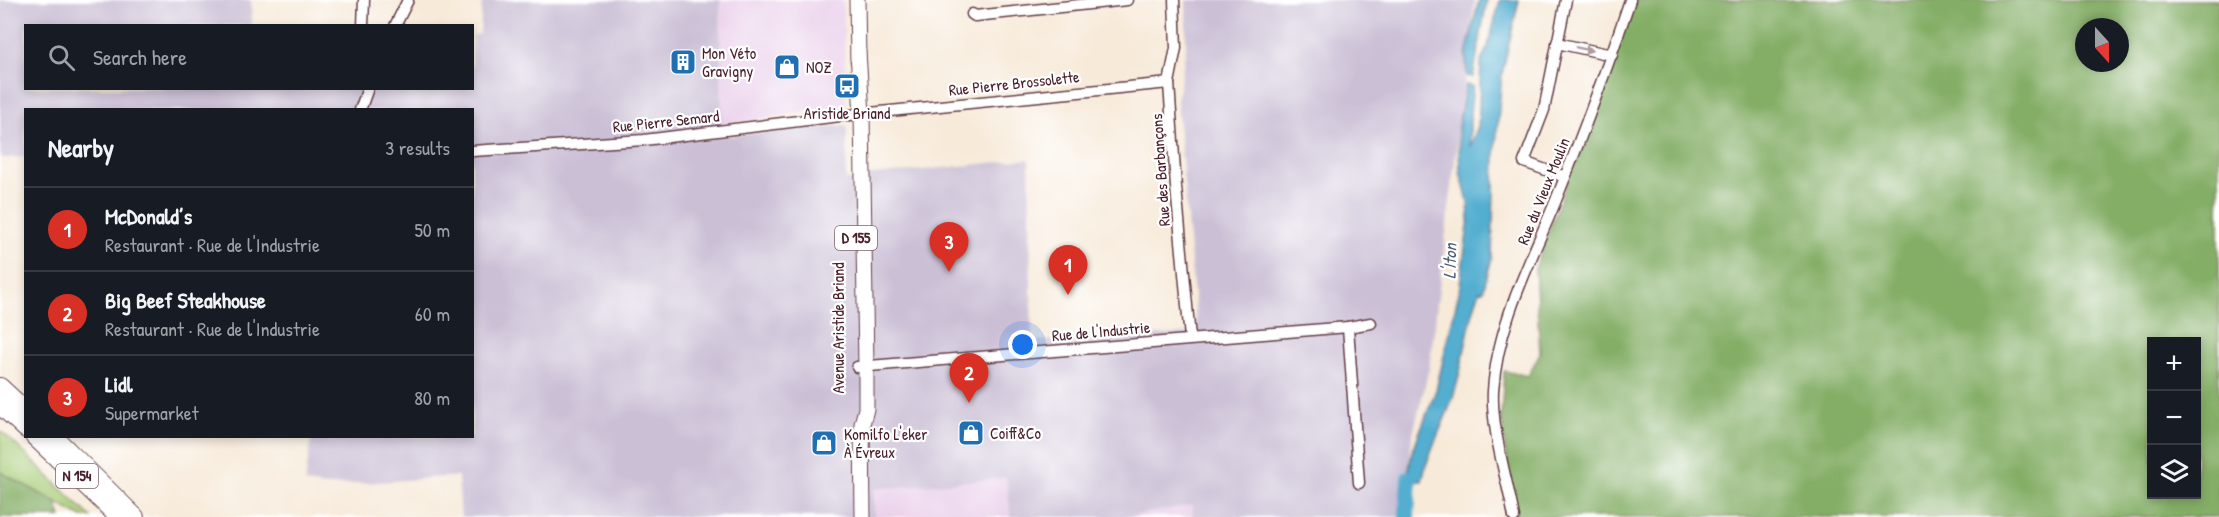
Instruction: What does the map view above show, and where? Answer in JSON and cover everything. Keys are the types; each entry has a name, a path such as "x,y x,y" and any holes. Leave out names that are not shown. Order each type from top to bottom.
{"highway":[{"path":"0,387 24,409"},
{"path":"0,405 24,427"},
{"name":"N 154","path":"36,438 118,517"},
{"name":"N 154","path":"55,438 135,517"}],"main road":[{"name":"Avenue Aristide Briand","path":"857,0 861,367 866,409 862,424 863,517"}],"street":[{"path":"363,24 364,0"},
{"path":"396,24 408,0"},
{"path":"972,14 975,16 1127,0"},
{"name":"Rue des Barbançons","path":"1174,0 1176,48 1169,83 1190,338"},
{"path":"1565,177 1524,162 1544,110 1566,0"},
{"name":"Rue du Vieux Moulin","path":"1514,517 1496,427 1493,394 1499,349 1510,310 1565,177 1612,55 1630,0"},
{"path":"1557,43 1612,55"},
{"name":"Rue Pierre Brossolette","path":"859,114 1169,83"},
{"name":"Rue Pierre Semard","path":"474,151 644,140 859,114"},
{"name":"Rue de l'Industrie","path":"861,367 1190,338 1348,327 1371,323"},
{"path":"1348,327 1359,483"}],"shaded area":[{"path":"0,0 251,0 252,24 24,24 24,90 474,90 474,36 480,34 482,0 720,0 722,136 847,125 846,180 872,175 1029,159 1032,341 1180,334 1197,331 1177,101 1186,49 1186,0 1475,0 1429,369 1412,437 1402,517 1193,517 1192,505 1128,517 1011,517 1006,478 874,489 874,517 461,517 458,476 327,486 305,483 311,438 474,438 474,108 24,108 24,157 0,158"},
{"path":"720,0 843,0 846,106 721,125"},
{"path":"1006,478 1011,517 874,517 874,489"},
{"path":"1192,505 1193,517 1128,517"}],"green space":[{"path":"1633,0 2219,0 2219,517 1516,517 1501,418 1504,371 1528,376 1540,353 1535,269"},
{"path":"0,431 91,517 82,517 0,472"},
{"path":"0,472 56,502 61,517 0,517"}],"water":[{"path":"1479,0 1487,0 1473,77 1467,76 1466,55"},
{"path":"1500,0 1519,0 1502,74 1495,156 1492,258 1483,291 1480,291 1472,316 1458,381 1450,405 1428,458 1422,481 1413,481 1411,500 1403,500 1412,452 1436,390 1459,292 1469,219 1468,201 1460,172 1458,127 1466,85 1473,86 1470,147 1478,126 1481,61 1488,46"}],"waterway":[{"name":"L'Iton","path":"1407,517 1409,478"}],"place":[{"name":"Mon Véto Gravigny","path":"683,62"},
{"name":"NOZ","path":"787,67"},
{"name":"Aristide Briand","path":"847,86"},
{"name":"Lidl","path":"949,272"},
{"name":"McDonald’s","path":"1068,295"},
{"name":"Big Beef Steakhouse","path":"969,403"},
{"name":"Coiff&Co","path":"971,433"},
{"name":"Komilfo L'eker À Évreux","path":"824,443"}]}
